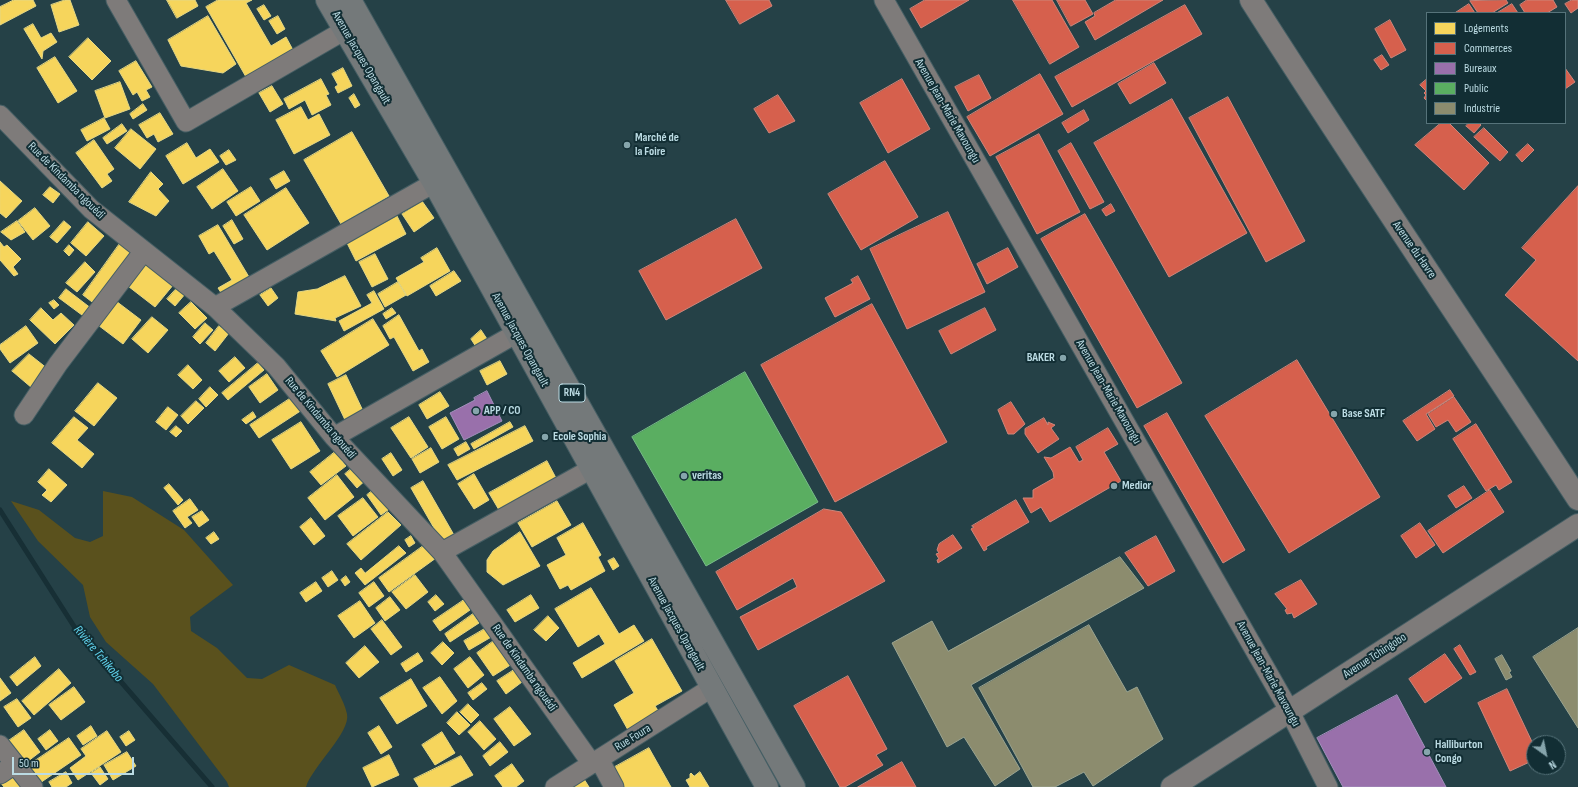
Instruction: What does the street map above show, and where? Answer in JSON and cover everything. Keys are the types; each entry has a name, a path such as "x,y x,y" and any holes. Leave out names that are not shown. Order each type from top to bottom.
{"highway":[{"name":"Avenue Jacques Opangault","path":"327,0 434,183 711,688 767,787"},
{"name":"RN4","path":"350,0 794,787"}],"street":[{"path":"116,0 186,122 345,30"},
{"name":"Avenue Jean-Marie Mavoungu","path":"884,0 1289,710 1328,787"},
{"name":"Avenue du Havre","path":"1251,0 1384,207 1419,256 1578,499"},
{"name":"Rue de Kindamba ngouédi","path":"0,115 91,209 143,252 215,307 276,366 334,437 442,552 614,787"},
{"path":"215,307 434,183"},
{"path":"24,415 58,364 143,252"},
{"path":"334,437 517,333"},
{"path":"442,552 591,469"},
{"name":"Avenue Tchingobo","path":"1172,787 1289,710 1578,525"},
{"name":"Rue Foura","path":"554,787 711,688"},
{"path":"0,745 7,769 33,787"}],"shaded area":[{"path":"103,491 132,497 184,530 233,585 190,617 191,631 217,648 247,678 262,679 289,665 335,685 346,710 347,721 337,740 306,787 229,787 227,782 153,684 106,642 90,617 83,585 38,541 11,501 39,510 75,538 90,542 103,536"}],"building: Logements":[{"path":"14,0 33,0 36,6 0,25 0,7"},
{"path":"65,0 70,0 79,25 59,32 51,5"},
{"path":"167,0 195,0 198,6 177,18"},
{"path":"218,0 252,0 246,3 271,46 286,37 293,50 246,77 206,7"},
{"path":"264,5 271,16 264,20 257,9"},
{"path":"208,16 236,64 223,73 181,66 168,40"},
{"path":"278,16 285,29 277,34 269,21"},
{"path":"33,24 41,38 51,33 57,42 43,51 42,59 24,29"},
{"path":"88,38 111,61 92,80 69,57"},
{"path":"55,57 77,91 58,103 37,68"},
{"path":"136,61 152,87 146,90 150,97 142,101 137,92 133,95 119,71"},
{"path":"343,68 352,86 338,93 335,87 338,85 332,74"},
{"path":"321,79 329,94 326,95 331,105 312,115 305,100 289,109 284,99"},
{"path":"120,82 130,109 105,118 95,91"},
{"path":"272,86 283,104 270,112 259,93"},
{"path":"354,94 360,105 355,108 349,98"},
{"path":"143,104 147,110 133,119 130,114"},
{"path":"301,107 308,120 319,114 330,135 294,154 276,120"},
{"path":"160,113 173,134 158,142 154,134 147,138 139,125"},
{"path":"104,118 110,129 87,141 81,130"},
{"path":"122,124 127,131 107,144 103,138"},
{"path":"131,129 156,149 140,169 115,148"},
{"path":"352,132 389,196 341,224 304,160"},
{"path":"94,140 114,169 107,174 112,181 102,188 76,153"},
{"path":"187,143 196,158 210,149 219,162 183,184 166,156"},
{"path":"229,150 236,160 226,165 220,156"},
{"path":"223,169 238,191 212,209 197,187"},
{"path":"284,171 290,181 276,189 270,179"},
{"path":"151,172 163,184 158,189 169,201 156,216 129,202"},
{"path":"0,181 22,201 6,218 0,213"},
{"path":"50,187 60,194 53,203 43,195"},
{"path":"251,187 260,201 236,216 227,202"},
{"path":"286,188 309,223 267,250 244,215"},
{"path":"422,201 434,218 414,232 402,214"},
{"path":"35,208 50,226 33,240 18,221"},
{"path":"397,216 406,234 356,261 347,243"},
{"path":"232,220 243,239 234,244 223,226"},
{"path":"17,221 25,232 11,240 1,232"},
{"path":"64,221 71,227 57,243 50,237"},
{"path":"88,222 104,236 86,256 71,243"},
{"path":"218,225 252,282 225,299 218,288 232,280 214,251 209,254 199,236"},
{"path":"0,242 4,247 7,245 21,259 13,267 18,274 14,276 0,260"},
{"path":"121,242 134,251 96,305 83,295"},
{"path":"69,245 74,250 69,256 64,251"},
{"path":"437,248 450,271 407,296 396,278 424,262 421,258"},
{"path":"375,254 388,279 372,287 359,262"},
{"path":"143,259 174,284 155,307 124,283"},
{"path":"85,262 95,272 77,292 66,283"},
{"path":"454,271 461,281 436,296 430,286"},
{"path":"345,276 361,306 335,318 336,321 295,314 298,292 317,289"},
{"path":"398,282 406,295 385,307 378,294"},
{"path":"179,286 186,293 175,306 167,299"},
{"path":"271,288 278,298 268,306 260,295"},
{"path":"66,289 92,309 86,318 59,298"},
{"path":"374,291 384,309 344,331 339,321 372,303 367,295"},
{"path":"112,298 141,320 123,344 94,322"},
{"path":"54,300 59,305 54,309 49,303"},
{"path":"191,302 207,318 195,329 179,313"},
{"path":"41,308 53,320 61,313 74,325 55,344 30,320"},
{"path":"392,308 396,313 386,319 383,314"},
{"path":"399,315 419,351 422,349 429,362 413,371 394,337 390,339 383,326"},
{"path":"152,317 168,330 148,353 132,339"},
{"path":"373,319 389,345 337,377 321,351"},
{"path":"205,323 213,330 200,344 193,337"},
{"path":"26,326 38,343 10,363 0,349 0,345"},
{"path":"219,326 229,333 215,351 206,343"},
{"path":"481,330 487,339 478,350 471,339"},
{"path":"29,354 48,369 32,388 12,371"},
{"path":"235,357 245,368 229,382 219,371"},
{"path":"500,361 507,374 487,385 480,371"},
{"path":"258,363 264,370 228,400 222,393"},
{"path":"188,365 202,380 193,389 178,375"},
{"path":"267,374 278,390 260,403 249,387"},
{"path":"346,375 364,413 346,422 328,384"},
{"path":"98,383 117,398 94,426 75,411"},
{"path":"210,387 218,395 206,407 199,399"},
{"path":"440,392 449,406 427,419 419,405"},
{"path":"294,396 302,410 259,438 250,425"},
{"path":"196,401 204,408 188,424 181,416"},
{"path":"168,407 178,415 166,430 156,422"},
{"path":"253,412 256,417 246,424 242,420"},
{"path":"74,417 88,428 77,440 94,454 82,468 52,443"},
{"path":"409,417 428,447 411,458 391,428"},
{"path":"446,417 459,439 442,449 429,427"},
{"path":"301,422 320,451 291,469 272,440"},
{"path":"510,422 513,427 474,449 471,444"},
{"path":"176,426 182,431 176,437 170,432"},
{"path":"525,426 533,441 457,480 448,465"},
{"path":"466,442 470,449 458,456 454,449"},
{"path":"431,448 439,462 420,473 412,459"},
{"path":"335,452 346,466 321,485 310,472"},
{"path":"391,453 402,470 393,476 382,459"},
{"path":"547,461 556,478 499,510 489,493"},
{"path":"356,465 368,478 357,488 345,474"},
{"path":"49,469 67,485 51,502 42,495 47,490 38,482"},
{"path":"474,474 489,500 474,509 458,484"},
{"path":"337,475 354,497 325,520 308,498"},
{"path":"423,481 454,535 442,542 411,488"},
{"path":"169,484 183,500 178,505 164,488"},
{"path":"377,487 392,507 381,515 367,495"},
{"path":"363,498 378,517 353,536 338,516"},
{"path":"190,499 198,510 187,517 192,523 185,528 173,511"},
{"path":"557,501 571,525 532,547 518,523"},
{"path":"202,511 209,520 199,527 192,517"},
{"path":"388,512 401,525 361,560 347,544"},
{"path":"311,518 325,536 314,545 300,527"},
{"path":"583,523 601,555 598,557 605,571 571,590 568,585 560,589 547,565 566,555 557,538"},
{"path":"214,532 219,539 211,544 206,538"},
{"path":"520,532 540,566 503,585 487,572 487,560 493,551"},
{"path":"411,536 415,543 409,547 405,540"},
{"path":"426,544 436,558 389,592 379,578"},
{"path":"399,546 406,553 365,585 355,573 361,568 365,573"},
{"path":"614,558 619,566 613,570 608,561"},
{"path":"332,571 338,580 328,587 322,578"},
{"path":"415,575 428,592 406,609 392,592"},
{"path":"346,576 350,582 345,586 341,580"},
{"path":"316,582 322,591 306,602 300,593"},
{"path":"374,582 384,596 369,607 359,593"},
{"path":"591,588 619,634 634,625 644,641 582,678 573,663 605,644 599,634 578,647 555,609"},
{"path":"436,595 444,604 435,611 428,602"},
{"path":"531,595 539,608 515,622 507,610"},
{"path":"390,597 400,610 385,621 376,608"},
{"path":"464,600 470,610 440,631 433,621"},
{"path":"360,601 375,623 354,638 338,616"},
{"path":"473,614 479,623 450,642 445,634"},
{"path":"548,616 559,628 546,641 534,630"},
{"path":"382,620 402,647 391,655 371,629"},
{"path":"488,627 493,636 469,650 464,641"},
{"path":"652,639 682,691 655,706 659,712 628,730 614,705 634,693 615,661"},
{"path":"495,640 512,664 493,676 477,653"},
{"path":"443,642 454,653 442,665 431,653"},
{"path":"365,646 379,662 359,678 346,663"},
{"path":"418,653 423,661 406,672 401,664"},
{"path":"35,657 41,666 17,686 10,677"},
{"path":"470,657 484,675 468,688 454,669"},
{"path":"59,669 71,683 34,715 22,701"},
{"path":"514,670 522,682 506,694 497,681"},
{"path":"440,677 457,701 442,714 423,688"},
{"path":"0,678 11,693 0,701"},
{"path":"411,679 427,706 397,724 380,698"},
{"path":"482,683 487,689 473,700 468,693"},
{"path":"74,687 85,702 61,720 49,705"},
{"path":"17,699 31,718 18,727 4,707"},
{"path":"468,704 479,715 471,723 460,712"},
{"path":"510,707 531,734 514,746 494,719"},
{"path":"457,712 470,725 459,735 447,723"},
{"path":"480,721 496,739 484,750 468,732"},
{"path":"91,726 97,736 83,745 77,736"},
{"path":"379,726 392,747 381,754 368,733"},
{"path":"24,730 40,752 23,765 7,742"},
{"path":"50,730 58,741 46,750 38,739"},
{"path":"107,731 121,752 78,780 70,768 86,756 81,749"},
{"path":"129,731 135,740 126,746 120,737"},
{"path":"442,732 455,753 435,765 422,745"},
{"path":"69,738 81,755 37,785 26,767"},
{"path":"500,742 508,752 490,766 483,756"},
{"path":"649,748 671,787 624,787 613,768"},
{"path":"127,752 136,766 113,780 104,765"},
{"path":"389,755 399,775 372,787 363,768"},
{"path":"461,756 473,775 449,787 419,787 414,779"},
{"path":"512,764 524,781 516,787 503,787 495,776"},
{"path":"100,767 108,779 100,785 91,773"},
{"path":"66,772 72,783 66,787 52,787 49,782"},
{"path":"700,772 709,787 690,787 686,780 690,778 690,774 691,773 694,776"},
{"path":"11,773 21,787 4,787 0,782"},
{"path":"584,779 589,787 567,787"}],"building: Commerces":[{"path":"726,0 769,0 772,6 740,24"},
{"path":"925,0 969,0 921,28 910,9"},
{"path":"1013,0 1052,0 1079,47 1050,64"},
{"path":"1057,0 1085,0 1093,14 1071,26"},
{"path":"1116,0 1163,0 1095,40 1085,22 1095,16 1094,13"},
{"path":"1506,0 1508,3 1494,12 1477,12 1470,1"},
{"path":"1527,0 1553,0 1557,7 1549,12 1524,12 1520,5"},
{"path":"1572,0 1578,0 1578,8 1571,13 1565,4"},
{"path":"1469,4 1474,12 1457,12"},
{"path":"1512,4 1517,12 1499,12"},
{"path":"1185,5 1202,34 1072,107 1055,77"},
{"path":"1390,20 1406,50 1391,58 1375,29"},
{"path":"1382,55 1389,65 1381,70 1374,60"},
{"path":"1154,63 1166,83 1130,104 1118,84"},
{"path":"1566,69 1575,82 1566,88"},
{"path":"1040,74 1063,114 990,156 967,117"},
{"path":"979,75 991,98 968,111 955,87"},
{"path":"902,79 930,129 888,153 860,103"},
{"path":"1426,80 1426,91 1420,85"},
{"path":"778,95 795,121 769,133 754,109"},
{"path":"1228,97 1305,241 1266,262 1189,118"},
{"path":"1172,99 1247,233 1169,277 1094,143"},
{"path":"1084,110 1089,120 1068,133 1062,123"},
{"path":"1440,124 1450,124 1489,163 1464,190 1415,145"},
{"path":"1468,124 1481,125 1474,133 1466,126"},
{"path":"1484,128 1508,152 1500,161 1474,137"},
{"path":"1039,134 1080,212 1037,234 996,157"},
{"path":"1071,143 1104,202 1090,209 1058,151"},
{"path":"1528,144 1534,150 1522,162 1516,155"},
{"path":"885,161 918,217 861,250 828,194"},
{"path":"1578,186 1578,361 1505,295 1536,260 1522,248"},
{"path":"1111,204 1115,211 1106,216 1102,210"},
{"path":"948,212 985,292 907,329 870,249"},
{"path":"1085,214 1182,383 1137,408 1041,239"},
{"path":"736,219 762,268 666,320 639,271"},
{"path":"1008,248 1018,267 987,284 977,264"},
{"path":"858,276 870,299 835,317 825,298 853,283 851,280"},
{"path":"872,304 947,442 835,502 761,365"},
{"path":"985,308 996,330 951,354 939,331"},
{"path":"1297,360 1380,497 1289,553 1205,416"},
{"path":"1450,390 1454,396 1426,414 1435,429 1417,441 1403,421"},
{"path":"1454,397 1471,422 1456,432 1448,420 1436,427 1428,414"},
{"path":"1011,402 1025,424 1014,434 1008,434 998,410"},
{"path":"1167,413 1245,550 1223,563 1144,426"},
{"path":"1044,418 1048,425 1048,422 1055,425 1051,428 1059,439 1038,453 1025,434 1025,429"},
{"path":"1476,424 1512,482 1499,490 1496,485 1486,491 1453,439"},
{"path":"1108,428 1118,444 1104,452 1121,481 1050,522 1041,507 1031,513 1023,498 1033,498 1033,490 1054,478 1053,472 1044,457 1051,458 1070,447 1079,462 1083,460 1076,447"},
{"path":"1464,486 1472,498 1456,508 1448,496"},
{"path":"1490,490 1504,512 1443,553 1428,531"},
{"path":"1016,500 1029,522 986,547 987,549 984,551 971,529 974,527 972,526"},
{"path":"824,509 841,512 885,581 758,650 740,617 797,587 793,578 737,610 716,572"},
{"path":"1420,523 1435,545 1416,558 1401,536"},
{"path":"953,535 962,548 938,563 937,560 939,559 936,554 939,553 937,550 939,544"},
{"path":"1156,536 1175,571 1148,586 1125,553"},
{"path":"1301,580 1317,604 1294,618 1292,613 1287,614 1285,610 1287,609 1275,594"},
{"path":"1460,645 1476,672 1470,675 1454,649"},
{"path":"1445,654 1462,678 1425,703 1409,679"},
{"path":"848,676 887,749 876,755 883,765 845,787 840,787 794,706"},
{"path":"1507,689 1529,735 1526,735 1526,764 1510,771 1478,703"},
{"path":"902,762 916,787 858,787"}],"building: Bureaux":[{"path":"487,391 502,421 464,440 450,413 475,400 474,398"},
{"path":"1397,695 1446,787 1343,787 1317,738"}],"building: Public":[{"path":"745,372 818,502 706,566 632,437"}],"building: Industrie":[{"path":"1120,557 1144,588 971,685 1020,769 995,786 964,737 947,747 892,643 932,621 948,651"},
{"path":"1089,625 1127,692 1137,687 1163,739 1093,786 1084,772 1055,787 1033,787 979,688"},
{"path":"1578,628 1578,728 1533,657"},
{"path":"1502,655 1511,671 1509,672 1512,677 1506,680 1495,659"}],"waterway":[{"name":"Rivière Tchikobo","path":"0,510 77,631 212,787"}],"place":[{"name":"Marché de la Foire","path":"627,145"},
{"name":"BAKER","path":"1063,358"},
{"name":"APP / CO","path":"476,411"},
{"name":"Base SATF","path":"1334,414"},
{"name":"Ecole Sophia","path":"545,437"},
{"name":"veritas","path":"684,476"},
{"name":"Medior","path":"1114,486"},
{"name":"Halliburton Congo","path":"1427,752"}]}
